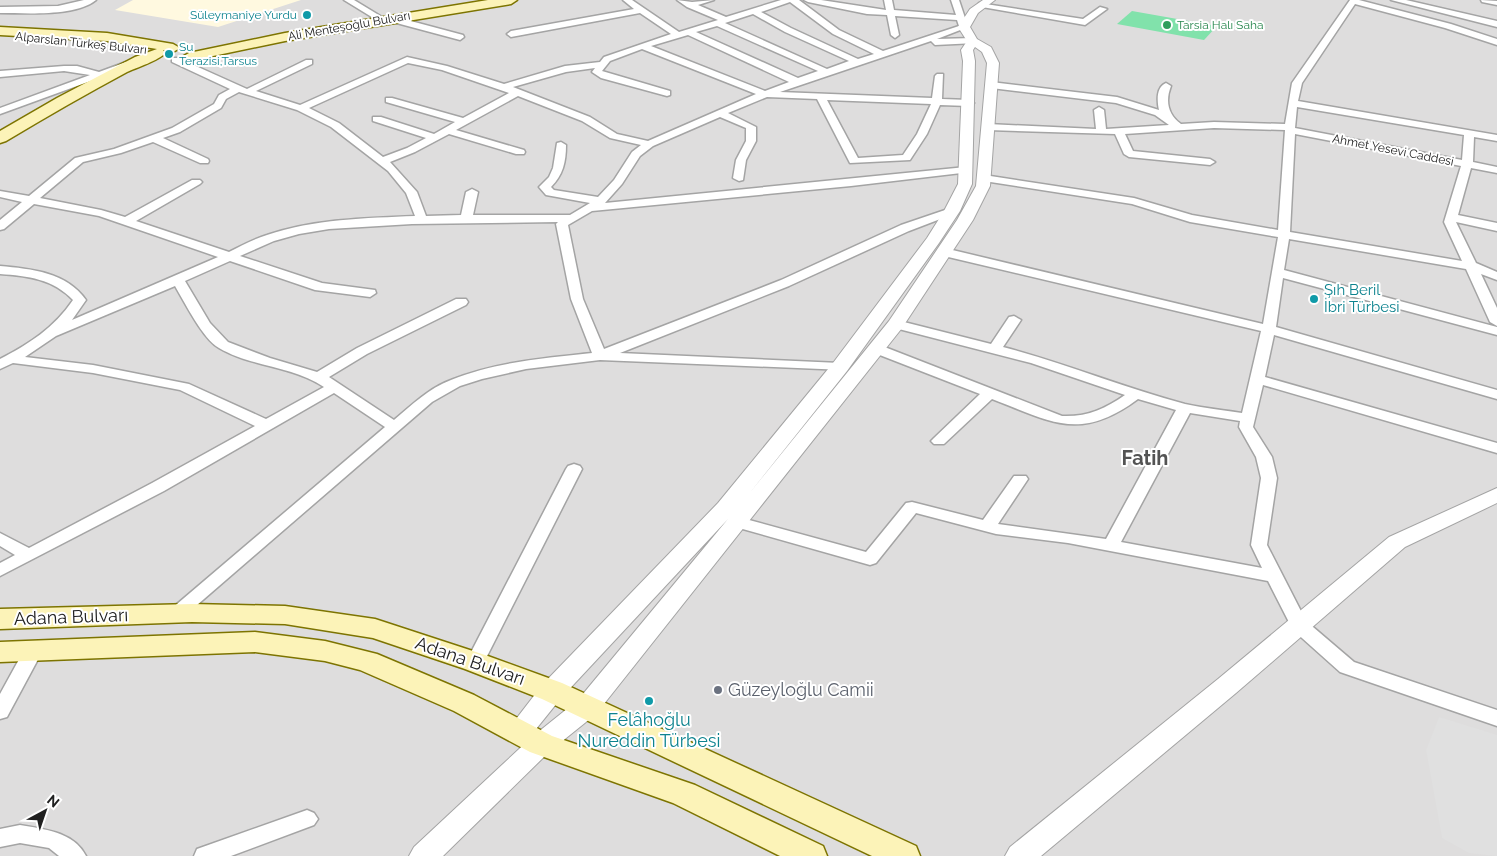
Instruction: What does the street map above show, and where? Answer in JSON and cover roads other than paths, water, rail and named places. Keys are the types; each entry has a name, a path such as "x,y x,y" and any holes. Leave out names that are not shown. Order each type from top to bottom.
{"main road":[{"name":"Ali Menteşoğlu Bulvarı","path":"172,54 378,16 480,0"},
{"name":"Ali Menteşoğlu Bulvarı","path":"172,54 511,0"},
{"name":"Alparslan Türkeş Bulvarı","path":"0,31 107,37 172,54"},
{"name":"Alparslan Türkeş Bulvarı","path":"0,36 52,39 172,54"},
{"path":"115,75 140,60 172,54"},
{"path":"115,75 172,54"},
{"name":"Alparslan Türkeş Bulvarı","path":"0,138 62,101 115,75"},
{"name":"Adana Bulvarı","path":"0,619 176,614 294,616 375,629 475,662 552,691 904,856"},
{"name":"Adana Bulvarı","path":"0,652 256,642 325,651 367,661 464,704 530,738 684,794 811,856"}],"street":[{"path":"0,10 58,9 81,5 92,0"},
{"path":"348,0 378,16"},
{"path":"627,0 678,35"},
{"path":"681,0 728,20"},
{"path":"690,5 710,0"},
{"path":"504,87 566,69 600,64 607,59 642,46 789,0"},
{"path":"796,0 794,2 836,32 882,54"},
{"path":"424,856 530,738 552,691 726,508 840,366 933,240 952,211 965,184 975,174 988,126 992,63 987,50 966,28 892,13 866,11 808,0"},
{"path":"888,0 895,35"},
{"path":"530,738 587,707 877,349 896,324 970,211 983,186 975,174 969,103 969,61 966,28 955,0"},
{"path":"1395,0 1497,24"},
{"path":"1485,0 1497,2"},
{"path":"1497,42 1448,26 1353,1 1297,83 1292,103 1284,235 1268,329 1246,427 1264,457 1268,478 1259,545 1298,625 1347,667 1497,718"},
{"path":"600,356 577,299 562,224 601,201 618,182 636,154 648,144 764,94 966,28 974,11 986,3 1085,22 1103,9"},
{"path":"511,34 641,10"},
{"path":"755,12 788,30 858,62"},
{"path":"392,19 460,37"},
{"path":"718,23 827,72"},
{"path":"920,43 966,28"},
{"path":"689,32 798,82"},
{"path":"642,46 764,94 969,103"},
{"path":"172,54 243,90 301,108 335,125 392,169 411,192 422,220"},
{"path":"0,111 140,60"},
{"path":"301,108 407,60 444,68 504,87 586,119 614,136 648,144"},
{"path":"0,226 79,160 117,151 176,130 218,106 222,98 309,62"},
{"path":"600,64 596,72 604,76 667,93"},
{"path":"0,74 76,69 99,74"},
{"path":"820,96 854,161 906,158 922,134 937,101 940,76"},
{"path":"991,85 1116,100 1159,113 1177,126"},
{"path":"1166,86 1162,96 1162,106 1166,115 1177,126"},
{"path":"382,162 410,150 518,92"},
{"path":"389,100 463,121"},
{"path":"1292,103 1497,138"},
{"path":"1099,110 1100,132"},
{"path":"720,113 751,127 751,142 741,160 739,178"},
{"path":"377,118 434,137"},
{"name":"Ahmet Yesevi Caddesi","path":"988,126 1100,132 1214,125 1290,129 1497,170"},
{"path":"447,130 520,152"},
{"path":"1119,131 1129,154 1210,162"},
{"path":"1469,133 1467,165 1450,222 1497,322"},
{"path":"154,138 204,161"},
{"path":"561,145 561,163 553,181 545,187 550,193 601,201"},
{"path":"590,208 975,174 1134,201 1190,218 1471,266 1497,276"},
{"path":"127,221 196,182"},
{"path":"466,219 472,192"},
{"path":"0,194 101,213 320,287 370,293"},
{"path":"600,356 784,283 905,228 952,211"},
{"path":"1452,217 1497,227"},
{"path":"55,332 178,280 270,238 296,231 331,224 422,220 570,218"},
{"path":"944,252 1268,329 1497,395"},
{"path":"0,270 27,272 56,279 72,290 80,300 70,317 55,332 43,341 5,362"},
{"path":"1277,272 1497,331"},
{"path":"178,280 205,325 223,345 265,361 319,377 395,427"},
{"path":"319,377 362,351 461,302"},
{"path":"995,349 1014,320"},
{"path":"896,324 1036,360 1135,394 1185,408 1248,418"},
{"path":"877,349 1060,420 1074,422 1099,418 1116,409 1135,394"},
{"path":"176,614 427,399 455,383 526,365 600,356 840,366"},
{"path":"5,362 93,369 184,387 266,426"},
{"path":"1257,379 1497,448"},
{"path":"0,570 158,486 334,387"},
{"path":"939,441 991,392"},
{"path":"1111,546 1185,408"},
{"path":"475,662 574,469"},
{"path":"988,526 1020,479"},
{"path":"1020,856 1397,542 1497,495"},
{"path":"738,522 870,559 912,506 988,526 1274,576"},
{"path":"0,538 29,555"},
{"path":"0,712 34,650"},
{"path":"205,856 307,819"},
{"path":"0,838 20,834 54,840 75,856"}],"place":[{"name":"Süleymaniye Yurdu","path":"307,15"},
{"name":"Tarsia Halı Saha","path":"1167,25"},
{"name":"Su Terazisi,Tarsus","path":"169,54"},
{"name":"Şıh Beril İbri Türbesi","path":"1314,299"},
{"name":"Güzeyloğlu Camii","path":"718,690"},
{"name":"Felâhoğlu Nureddin Türbesi","path":"649,701"}],"district":[{"name":"Fatih","path":"1145,458"}]}
